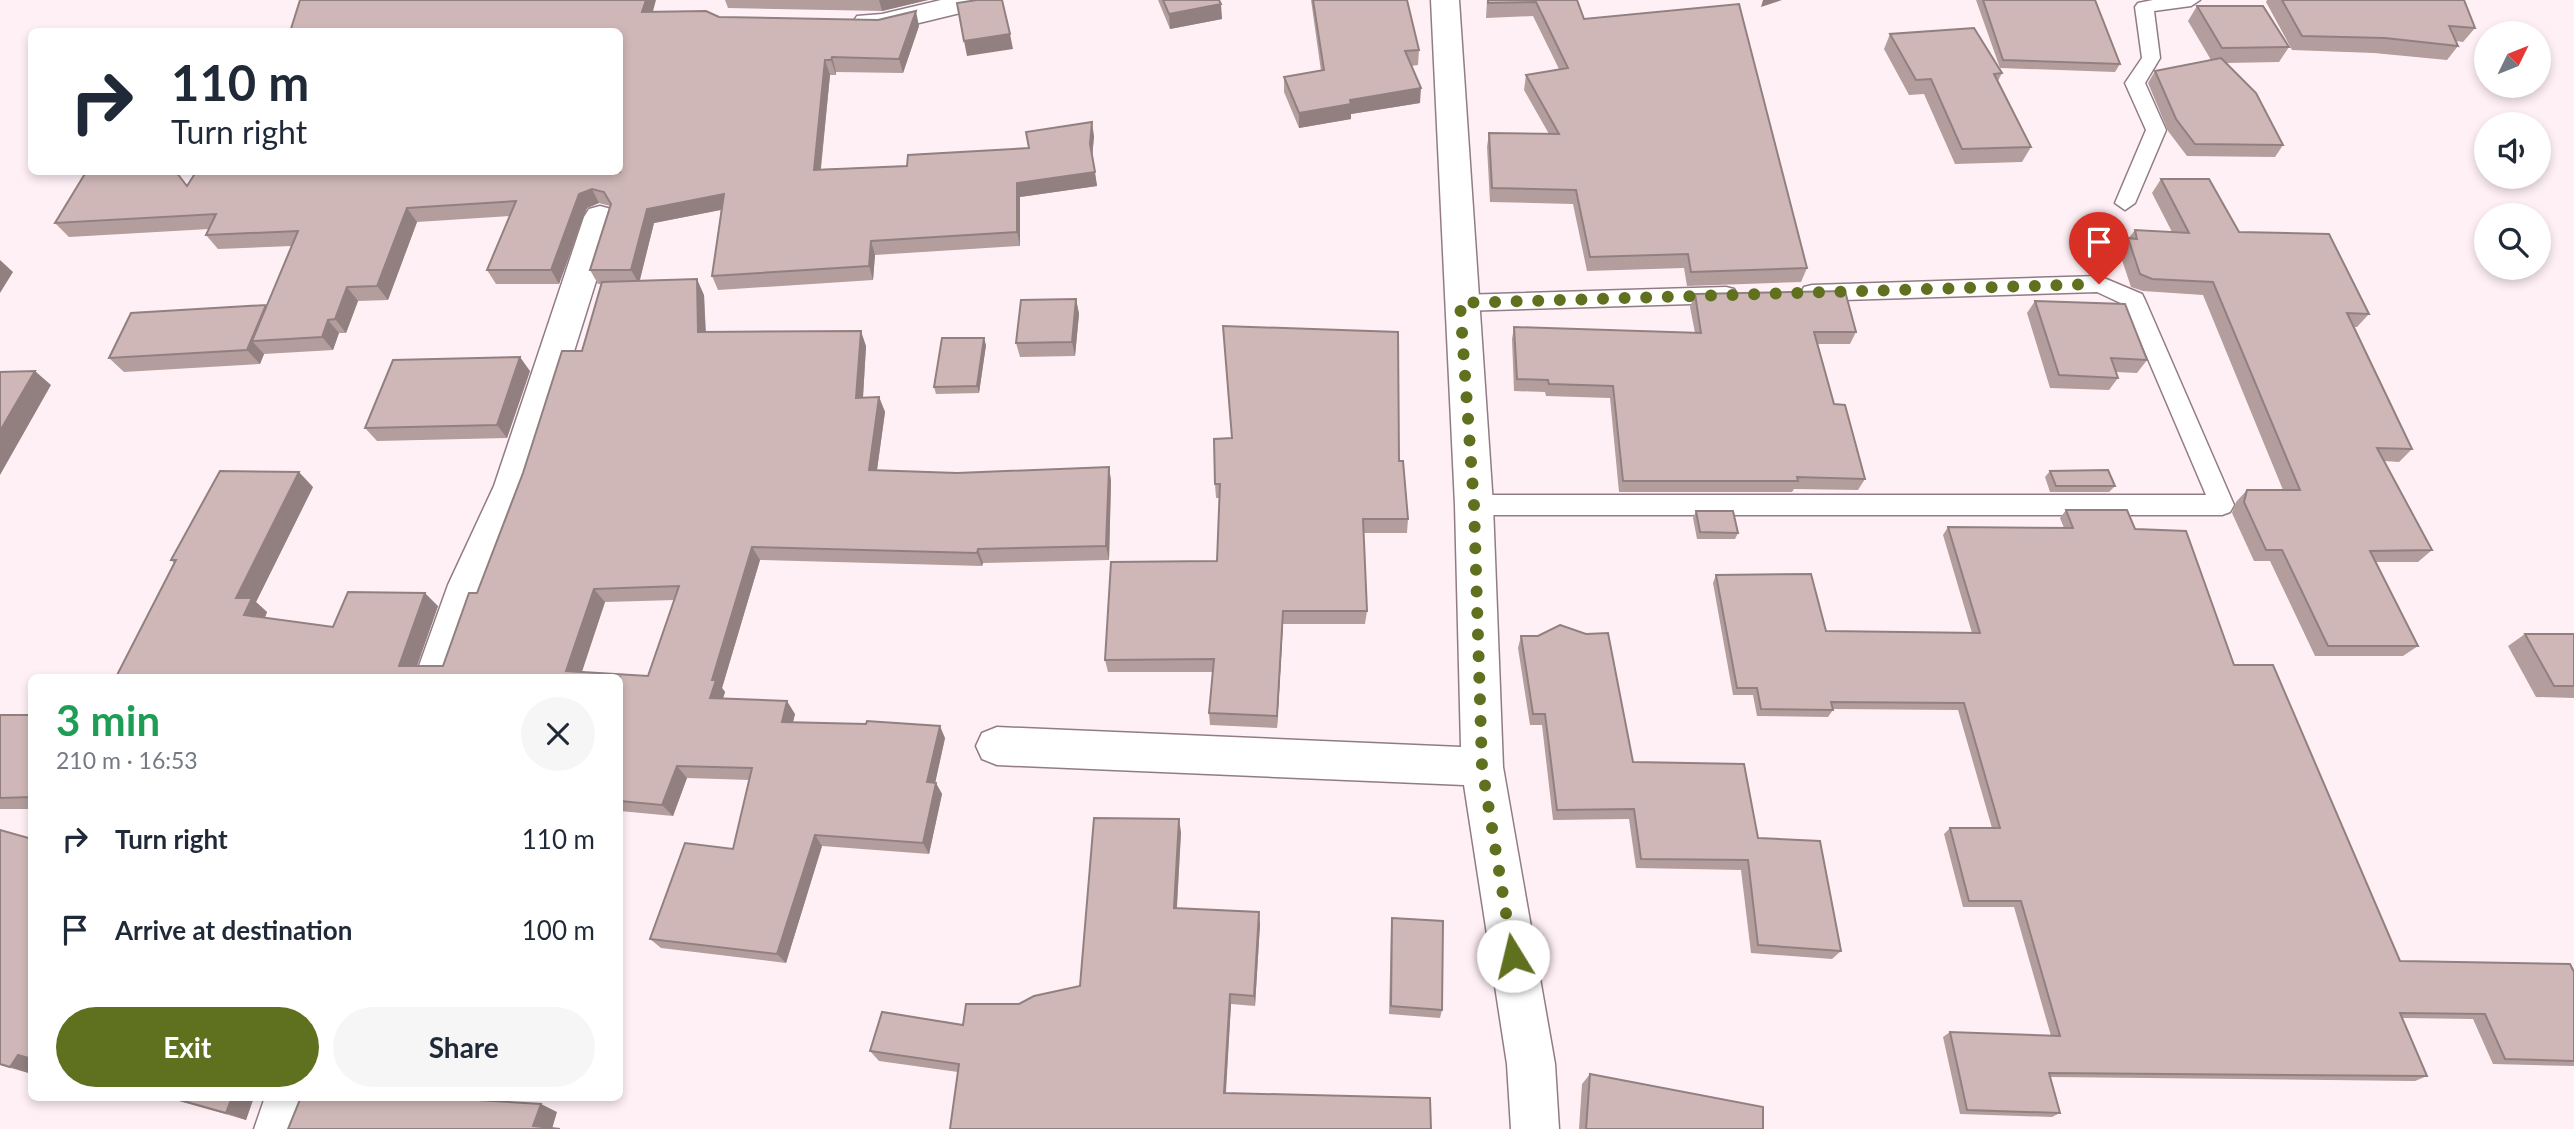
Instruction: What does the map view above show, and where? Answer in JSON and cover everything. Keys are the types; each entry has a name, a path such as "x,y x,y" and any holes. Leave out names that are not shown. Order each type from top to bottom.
{"street":[{"path":"842,22 881,23 979,0"},
{"path":"1445,0 1460,303 1474,505 1482,767 1531,1064 1535,1129"},
{"path":"436,674 467,585 513,486 600,218"},
{"path":"997,746 1482,767"},
{"path":"278,1129 288,1101"}],"lane":[{"path":"2125,203 2156,130 2136,83 2151,58 2144,7 2191,0"},
{"path":"1474,505 2222,505 2134,300 2099,284 1794,293"},
{"path":"1460,303 1752,295"}],"building":[{"path":"300,0 646,0 642,12 706,11 719,17 878,20 916,11 899,59 832,57 831,60 825,60 814,170 907,166 908,155 1029,148 1026,132 1092,122 1090,144 1095,172 1017,183 1017,232 871,241 869,266 712,276 724,194 647,209 631,270 590,270 611,204 604,192 592,189 579,194 551,270 487,270 516,201 407,208 377,286 347,287 335,319 328,320 322,337 252,341 298,231 206,235 216,214 55,223 84,175 178,175 187,186 194,175 623,175 623,28 291,28"},
{"path":"1002,0 1010,34 964,41 957,3"},
{"path":"1163,0 1219,0 1221,4 1169,14"},
{"path":"1313,0 1407,0 1419,50 1405,51 1421,88 1350,100 1351,104 1299,113 1284,77 1324,70"},
{"path":"1488,0 1577,0 1584,19 1739,4 1807,268 1691,272 1688,254 1590,257 1576,190 1492,188 1489,133 1559,134 1526,75 1568,68 1536,2 1488,3"},
{"path":"1983,0 2095,0 2120,64 2003,60"},
{"path":"2282,0 2464,0 2474,25 2474,28 2449,26 2458,46 2385,38 2302,36"},
{"path":"2197,6 2263,6 2289,47 2222,48"},
{"path":"1974,28 2002,73 1994,74 2031,147 1962,149 1931,79 1916,80 1890,34"},
{"path":"2221,58 2256,93 2283,145 2195,144 2176,119 2155,71"},
{"path":"2161,179 2209,179 2239,232 2329,234 2369,314 2347,313 2412,449 2377,448 2432,550 2370,551 2418,646 2328,646 2282,550 2266,550 2244,502 2247,490 2300,490 2213,282 2152,279 2140,274 2128,238 2137,239 2135,230 2189,233"},
{"path":"697,279 698,332 861,331 856,398 879,397 869,470 957,473 1109,467 1106,546 978,549 977,553 752,547 712,680 716,680 710,698 787,701 782,722 866,724 867,721 940,726 927,782 936,783 923,843 815,835 777,954 650,939 685,843 733,849 752,768 677,766 662,805 623,801 623,674 648,676 679,586 594,589 566,671 615,674 118,674 176,560 171,560 220,471 299,472 236,598 252,598 244,615 333,627 348,592 425,593 399,666 443,666 469,593 477,593 523,473 562,351 582,351 602,282"},
{"path":"1845,291 1856,332 1814,332 1834,404 1845,405 1865,479 1797,477 1798,481 1623,481 1613,386 1549,384 1548,380 1517,379 1514,327 1701,333 1695,294"},
{"path":"1076,299 1072,342 1016,343 1021,300"},
{"path":"2035,301 2125,304 2147,360 2111,358 2118,378 2059,375"},
{"path":"266,305 247,350 109,358 131,313"},
{"path":"1223,326 1398,332 1399,461 1403,461 1408,519 1363,519 1367,611 1283,611 1277,716 1209,713 1214,659 1105,660 1111,562 1217,561 1220,484 1215,484 1214,439 1232,438"},
{"path":"942,338 984,338 977,386 934,387"},
{"path":"520,357 497,425 365,428 393,360"},
{"path":"35,371 0,431 0,372"},
{"path":"2108,470 2115,486 2056,486 2050,471"},
{"path":"2066,510 2127,510 2135,529 2186,531 2234,665 2273,665 2400,961 2570,964 2574,972 2574,1061 2505,1059 2485,1014 2400,1013 2427,1076 2049,1073 2060,1113 1967,1110 1950,1032 2060,1036 2021,901 1969,901 1950,828 2000,828 1964,703 1831,702 1833,710 1761,709 1757,688 1737,688 1716,575 1811,574 1826,631 1980,633 1948,527 2073,528"},
{"path":"1696,511 1733,511 1738,533 1700,532"},
{"path":"1560,625 1586,634 1608,633 1633,762 1744,764 1758,838 1820,841 1841,951 1758,945 1748,860 1641,859 1634,809 1557,810 1545,714 1533,714 1521,636 1538,636"},
{"path":"2525,634 2574,634 2574,686 2554,686"},
{"path":"0,715 28,715 28,797 0,798"},
{"path":"1094,818 1179,819 1174,908 1259,912 1254,996 1230,994 1224,1093 1430,1098 1431,1129 950,1129 959,1064 870,1051 882,1012 963,1025 966,1004 1019,1004 1034,996 1080,986"},
{"path":"0,830 28,838 28,1058 18,1055 10,1067 0,1064"},
{"path":"1392,918 1443,921 1442,1010 1391,1006"},
{"path":"1590,1074 1763,1107 1763,1129 1586,1129"},
{"path":"183,1101 230,1101 226,1113"},
{"path":"299,1101 493,1101 541,1104 533,1126 560,1129 288,1129"}],"route":[{"path":"1513,956 1482,767 1474,505 1460,303 2099,284"}]}
